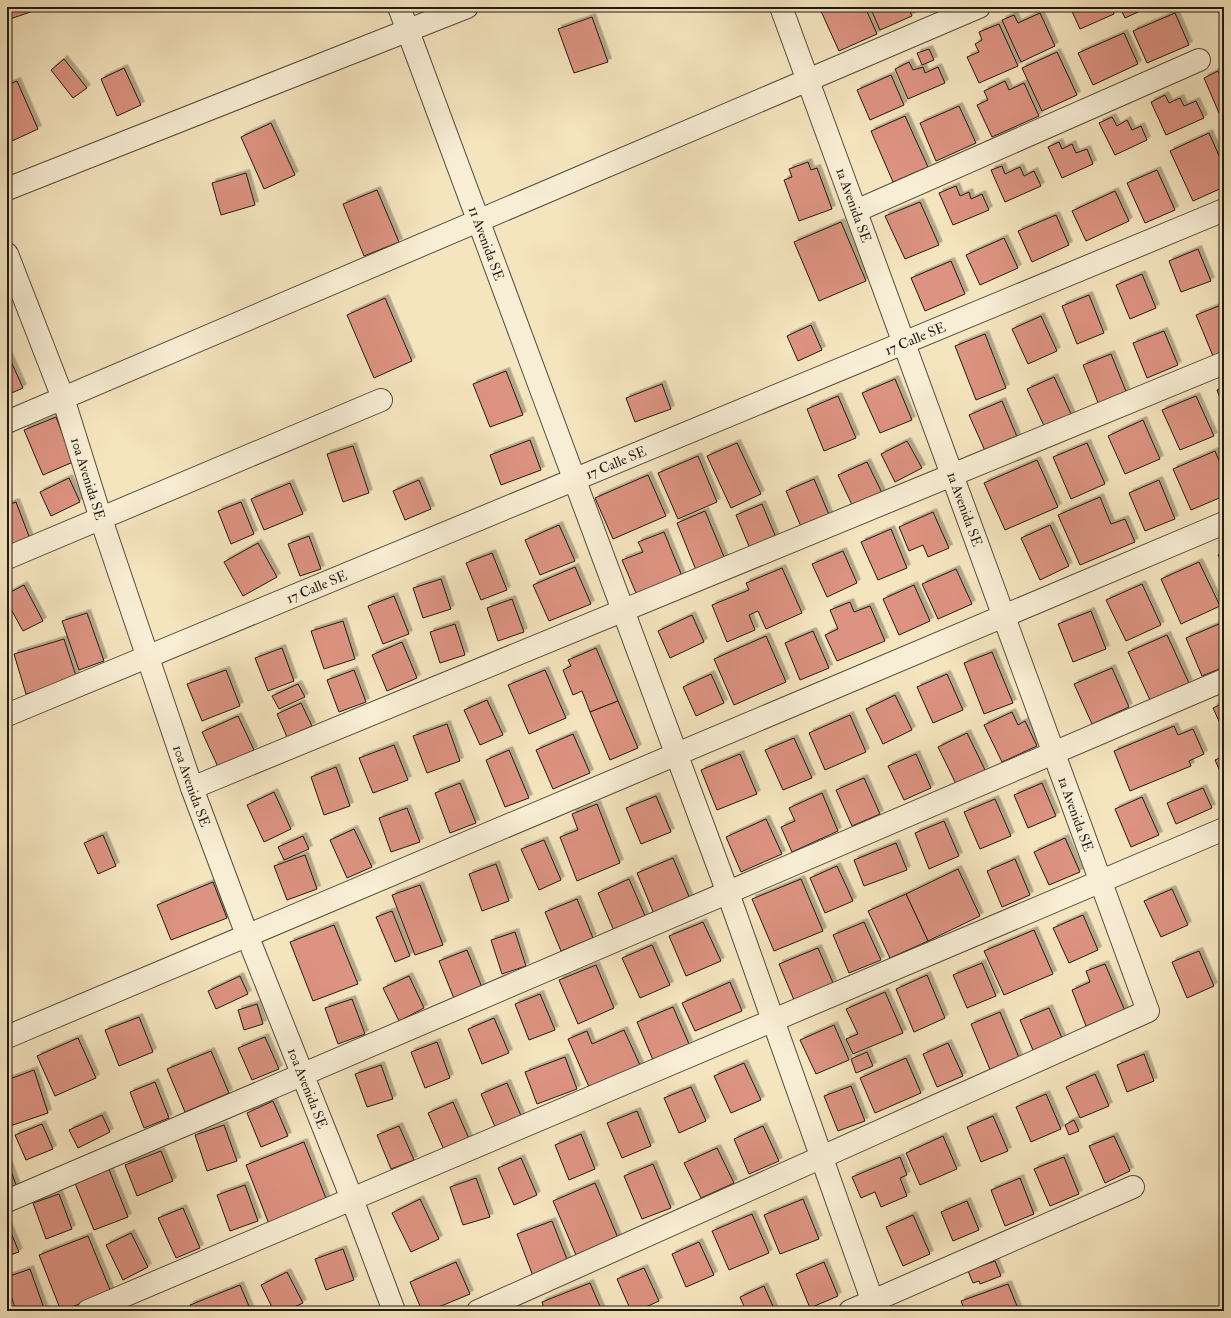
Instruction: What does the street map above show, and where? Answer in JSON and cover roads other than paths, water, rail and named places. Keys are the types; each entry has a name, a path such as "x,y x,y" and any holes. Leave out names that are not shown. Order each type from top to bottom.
{"street":[{"name":"11 Avenida SE","path":"399,7 622,612 728,893 875,1306"},
{"path":"7,189 467,7"},
{"name":"1a Avenida SE","path":"782,7 1148,1011 822,1157"},
{"path":"7,422 979,7"},
{"path":"856,211 1199,60"},
{"name":"17 Calle SE","path":"7,715 1224,210"},
{"name":"10a Avenida SE","path":"7,254 63,398 101,519 192,788 301,1075 352,1199 394,1311"},
{"path":"192,788 1224,363"},
{"path":"7,558 381,400"},
{"path":"7,1037 1224,523"},
{"path":"7,1201 1224,680"},
{"path":"88,1311 1224,829"},
{"path":"478,1311 822,1157"},
{"path":"850,1311 875,1306 1133,1187"}]}
